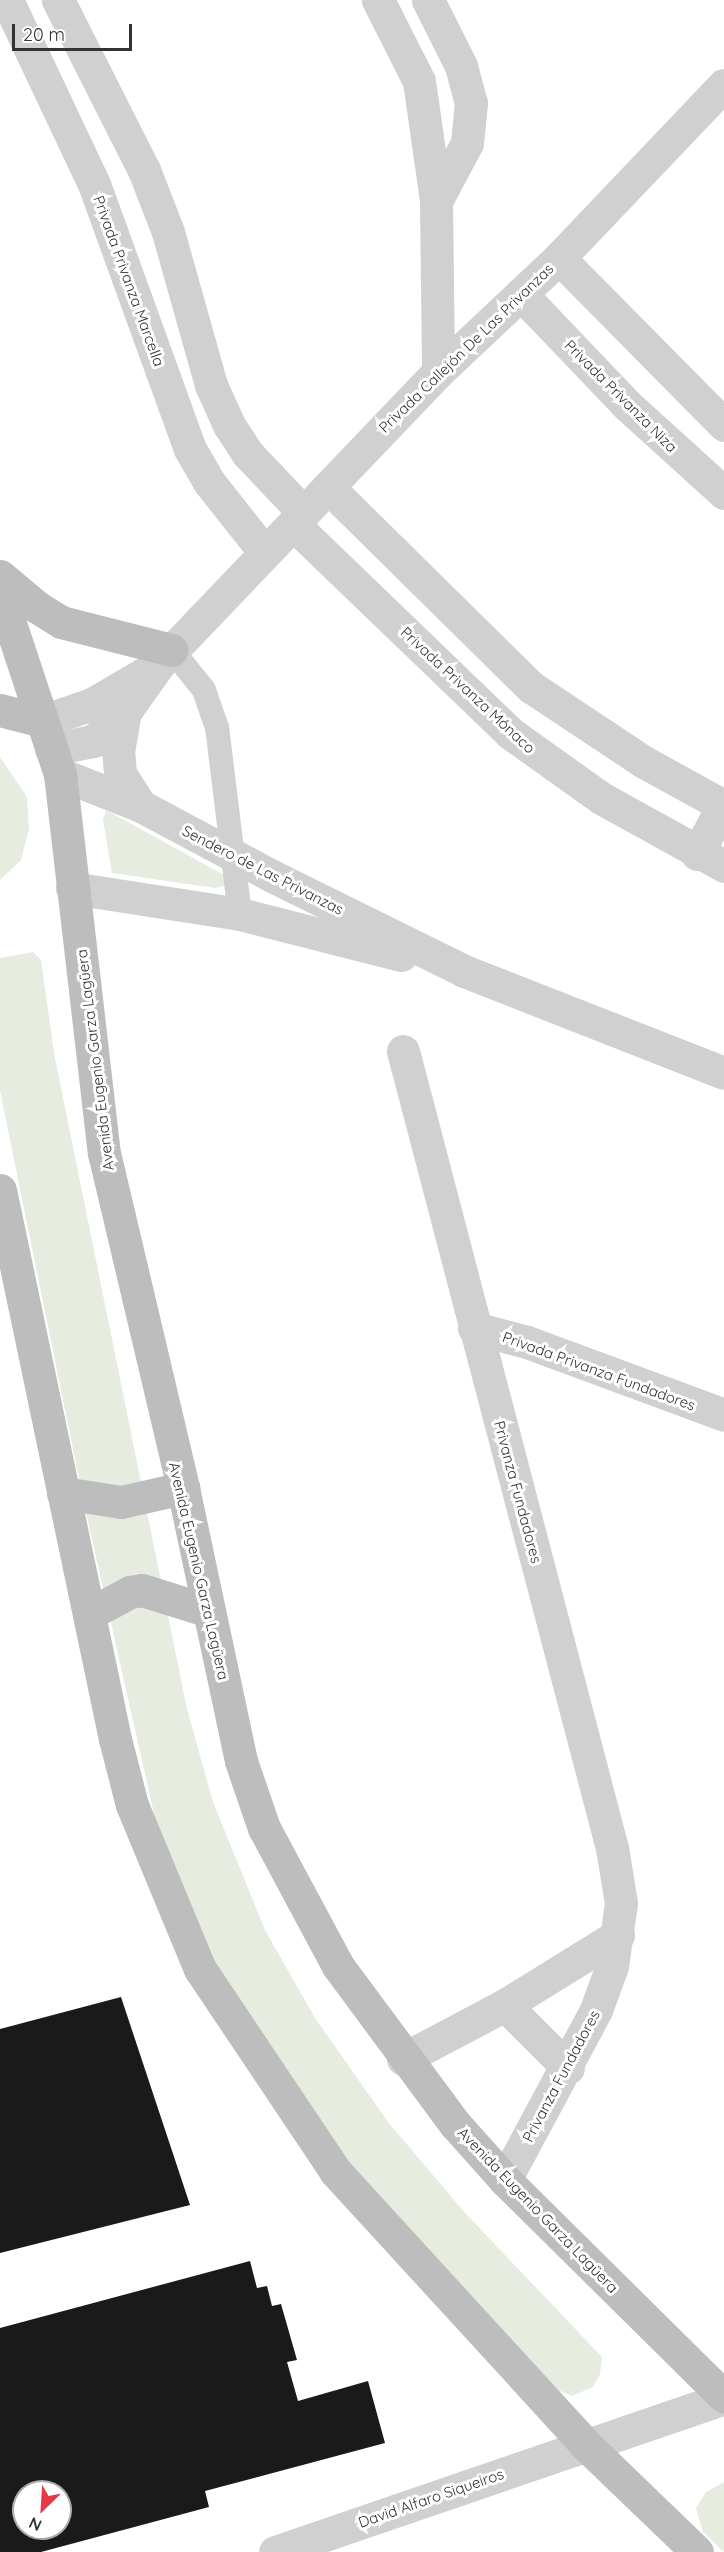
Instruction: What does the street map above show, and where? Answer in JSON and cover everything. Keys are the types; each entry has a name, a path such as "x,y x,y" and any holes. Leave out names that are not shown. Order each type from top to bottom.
{"main road":[{"path":"0,576 37,607 61,622 165,657"},
{"name":"Avenida Eugenio Garza Lagüera","path":"0,592 51,748 72,888 104,1153 183,1488 241,1761 264,1828 338,1966 403,2059 505,2180 724,2398"},
{"path":"0,710 51,748"},
{"path":"0,1190 6,1252 63,1493 132,1805 200,1970 335,2171 586,2445 697,2552"},
{"path":"63,1493 121,1502 183,1488"},
{"path":"89,1614 130,1592 142,1590 209,1611"}],"street":[{"path":"58,0 144,170 168,232 211,385 229,425 248,454 299,518"},
{"path":"378,0 419,81 436,201 438,372"},
{"path":"428,0 461,66 471,103 467,143 436,201"},
{"name":"Privada Privanza Marcella","path":"21,5 94,184 190,449 209,482 265,554"},
{"name":"Privada Callejón De Las Privanzas","path":"51,748 93,741 125,712 165,657 438,372 559,258 724,85"},
{"path":"559,258 724,424"},
{"name":"Privada Privanza Niza","path":"521,294 627,405 724,493"},
{"path":"328,487 531,687 644,762 724,806 711,860"},
{"name":"Privada Privanza Mónaco","path":"299,518 510,733 601,798 711,860"},
{"name":"Privada Callejón De Las Privanzas","path":"51,748 113,695 165,657"},
{"path":"125,712 118,750 120,774 141,806"},
{"name":"Sendero de Las Privanzas","path":"51,748 141,806 235,857 464,971 724,1073"},
{"name":"Sendero de Las Privanzas","path":"72,888 240,914 464,971"},
{"name":"Privanza Fundadores","path":"403,1051 612,1848 621,1903 618,1935 607,1984 568,2068 505,2180"},
{"name":"Privada Privanza Fundadores","path":"474,1328 527,1342 724,1415"},
{"path":"403,2059 505,2005 618,1935"},
{"path":"505,2005 568,2068"},
{"name":"David Alfaro Siqueiros","path":"275,2552 724,2398"}],"lane":[{"path":"165,657 204,690 217,727 235,857 240,914"}],"shaded area":[{"path":"0,757 27,797 29,829 21,860 0,880"},
{"path":"106,810 224,875 227,885 215,888 112,873 103,820"},
{"path":"33,952 41,960 54,1053 187,1709 213,1802 265,1930 315,2018 388,2122 466,2214 602,2357 600,2374 593,2387 572,2396 558,2390 345,2162 266,2055 211,1954 155,1818 85,1508 0,1091 0,958"},
{"path":"724,2482 724,2552 703,2532 696,2508 706,2492"}],"building":[{"path":"121,1997 190,2205 0,2253 0,2029"},
{"path":"250,2261 257,2288 267,2286 272,2306 281,2304 297,2360 287,2362 298,2401 368,2381 385,2443 205,2491 209,2507 41,2552 0,2552 0,2328"}]}
